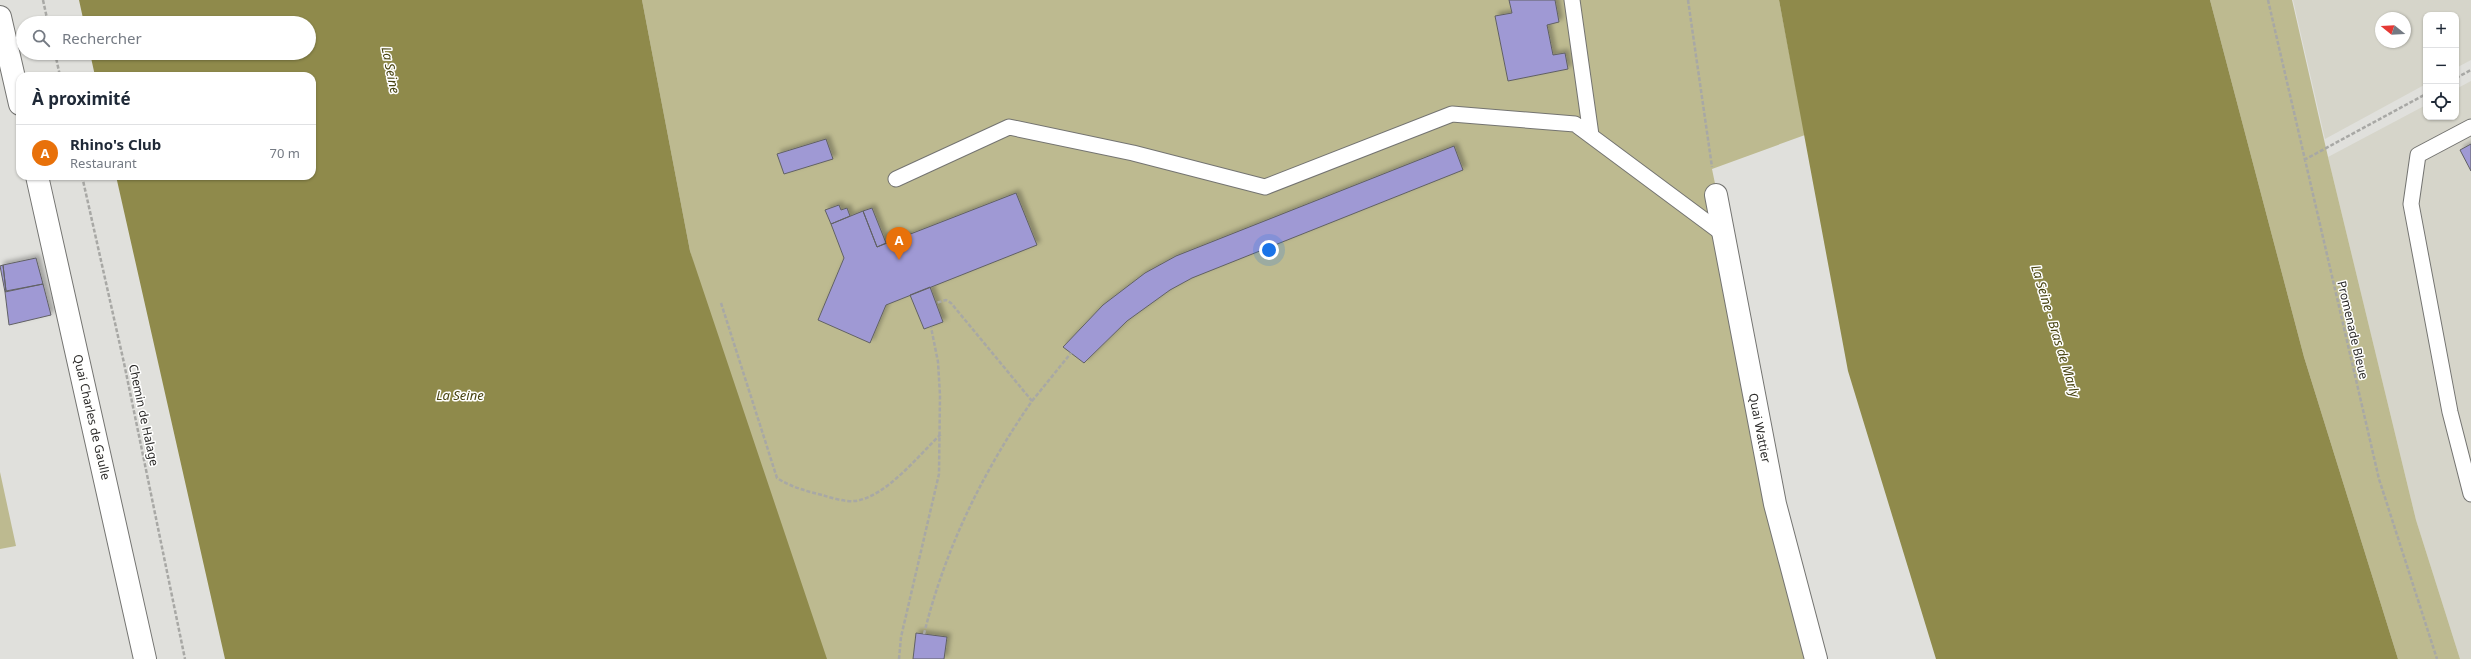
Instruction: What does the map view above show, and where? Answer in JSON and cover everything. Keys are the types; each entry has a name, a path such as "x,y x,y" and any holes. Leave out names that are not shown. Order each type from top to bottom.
{"street":[{"path":"0,17 16,87"},
{"name":"Quai Charles de Gaulle","path":"37,180 146,659"},
{"name":"Quai Wattier","path":"1716,195 1775,504 1816,659"}],"lane":[{"path":"1572,0 1591,135"},
{"path":"896,179 1009,127 1132,154 1265,187 1452,114 1575,124 1723,234"},
{"path":"2471,127 2418,155 2411,204 2450,412 2471,494"}],"path":[{"path":"43,0 46,16"},
{"path":"1688,0 1716,195"},
{"name":"Promenade Bleue","path":"2268,0 2379,479 2436,659"},
{"path":"57,60 59,72"},
{"path":"2459,76 2471,70"},
{"path":"2304,160 2423,96"},
{"name":"Chemin de Halage","path":"83,180 124,363 184,659"},
{"path":"936,303 946,300 951,303 1032,401"},
{"path":"721,303 777,478 788,485 839,500 855,501 877,493 902,473 940,434"},
{"path":"899,659 901,636 939,474 940,434 938,362 931,327"},
{"path":"924,634 944,564 972,498 1000,448 1032,401 1071,353"}],"shaded area":[{"path":"642,0 1779,0 1805,135 1712,169 1813,659 804,659 690,251"},
{"path":"2210,0 2292,0 2328,157 2416,520 2460,659 2398,659 2304,357"},
{"path":"2293,0 2471,0 2471,60 2459,66 2459,12 2423,12 2423,86 2325,139"},
{"path":"2471,81 2471,659 2460,659 2416,520 2328,157 2423,107 2423,120 2459,120 2459,87"},
{"path":"0,472 16,546 0,549"}],"water":[{"name":"La Seine","path":"79,0 642,0 690,251 827,659 225,659 117,180 316,180 316,72 94,72 92,60 316,60 316,16 82,16"},
{"name":"La Seine - Bras de Marly","path":"1779,0 2210,0 2304,357 2398,659 1936,659 1848,371"}],"building":[{"path":"1509,0 1555,0 1559,22 1547,25 1553,55 1565,53 1568,69 1508,81 1495,16 1512,13"},
{"path":"826,139 833,159 784,174 777,154"},
{"path":"2471,144 2471,171 2460,150"},
{"path":"1454,146 1463,170 1192,278 1170,290 1127,321 1084,363 1063,347 1103,305 1145,273 1176,256"},
{"path":"1016,193 1037,245 886,305 870,343 818,320 844,258 831,224 863,211 877,247"},
{"path":"839,205 841,210 847,208 850,216 831,224 825,210"},
{"path":"872,208 886,243 877,247 863,211"},
{"path":"36,258 43,284 6,291 3,265"},
{"path":"3,265 6,291 5,292 0,266"},
{"path":"43,284 51,315 9,325 5,292"},
{"path":"930,287 943,322 924,329 910,295"},
{"path":"916,633 947,637 944,659 913,659"}],"place":[{"name":"Rhino's Club","path":"899,260"}]}
